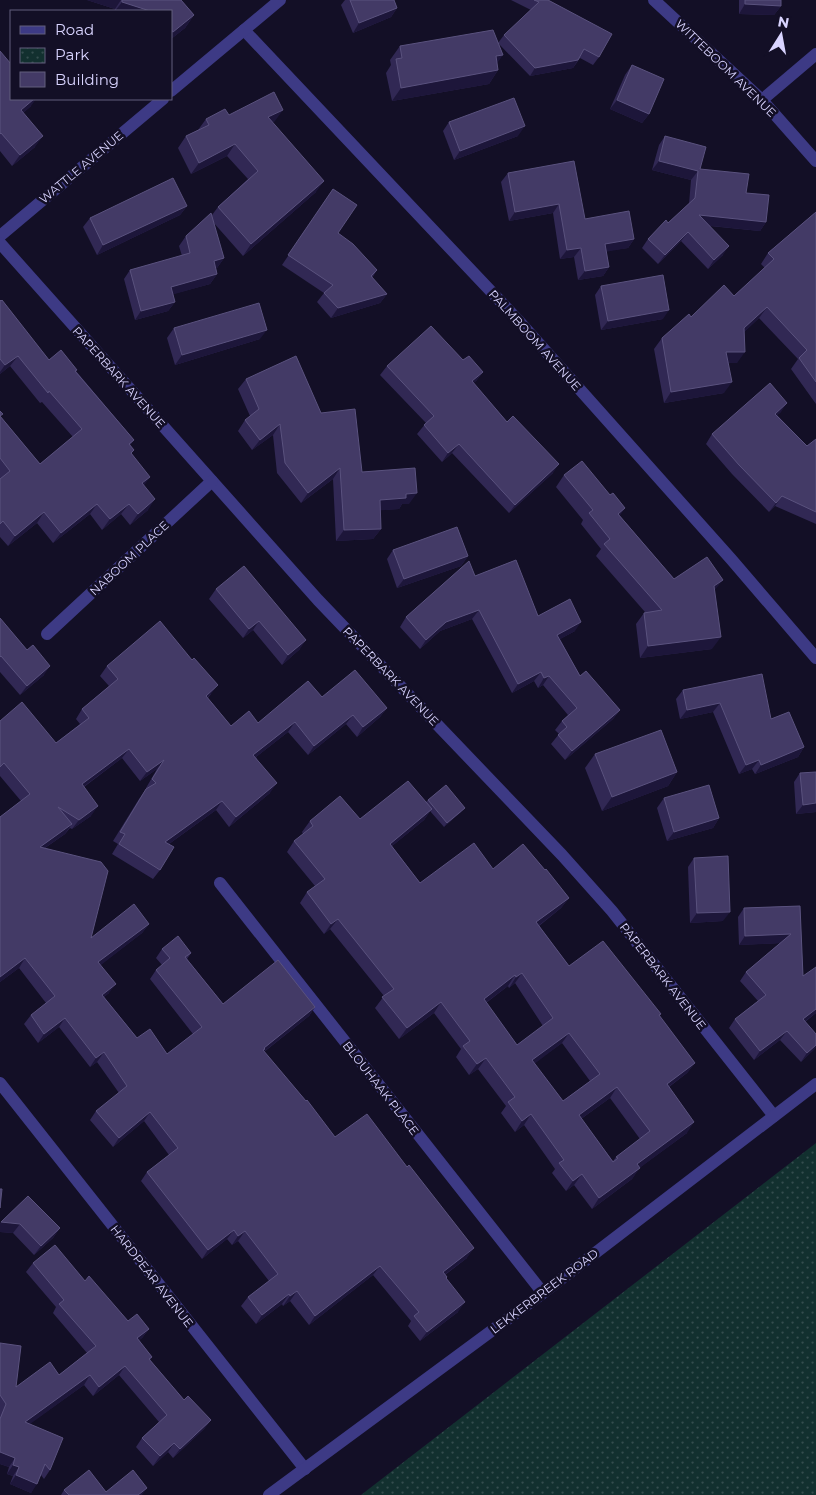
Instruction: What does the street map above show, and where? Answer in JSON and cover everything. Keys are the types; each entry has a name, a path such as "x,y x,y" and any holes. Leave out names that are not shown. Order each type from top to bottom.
{"street":[{"path":"172,91 280,0"},
{"name":"WITTEBOOM AVENUE","path":"654,0 762,100 816,161"},
{"name":"PALMBOOM AVENUE","path":"244,30 517,319 816,658"},
{"path":"762,100 816,54"},
{"name":"WATTLE AVENUE","path":"0,236 162,100"},
{"name":"PAPERBARK AVENUE","path":"0,243 318,600 556,848 612,911 774,1116"},
{"name":"NABOOM PLACE","path":"46,634 212,481"},
{"name":"BLOUHAAK PLACE","path":"220,883 543,1293"},
{"name":"HARDPEAR AVENUE","path":"0,1083 305,1469"},
{"name":"LEKKERBREEK ROAD","path":"269,1495 543,1293 816,1084"}],"green space":[{"path":"816,1143 816,1495 361,1495"}],"building":[{"path":"122,0 181,0 194,15 173,32 172,10 147,10 122,2"},
{"path":"350,0 394,0 397,8 359,23"},
{"path":"534,0 548,0 612,34 599,57 584,49 578,60 535,68 504,35 539,2"},
{"path":"745,0 781,0 781,6 745,4"},
{"path":"493,30 503,55 496,56 498,70 401,88 396,59 402,58 400,46"},
{"path":"0,51 10,63 10,100 33,100 21,110 43,136 20,155 0,134"},
{"path":"632,65 664,79 649,114 617,100"},
{"path":"274,92 283,110 268,117 324,181 251,244 218,207 258,171 235,144 199,163 186,136 209,125 206,119 225,109 229,115"},
{"path":"514,98 525,126 460,151 449,122"},
{"path":"665,136 706,147 700,169 749,174 746,193 769,195 766,222 699,215 729,246 714,260 688,232 665,255 648,239 666,220 668,223 695,198 698,171 659,161"},
{"path":"574,161 585,219 629,211 634,239 605,244 609,267 585,271 581,248 567,250 559,204 515,212 508,173"},
{"path":"173,178 187,206 103,245 90,218"},
{"path":"333,189 357,205 338,233 353,244 377,270 371,276 387,294 338,308 324,293 333,285 288,255"},
{"path":"816,212 816,382 799,358 807,350 767,307 744,328 745,352 726,352 732,382 671,392 662,338 689,314 691,317 724,285 734,296 774,259 768,253"},
{"path":"211,213 224,258 214,261 217,274 171,287 175,302 141,311 130,270 190,253 186,236"},
{"path":"663,275 669,310 608,321 601,286"},
{"path":"0,300 2,300 49,360 61,350 77,370 75,371 134,440 129,444 134,450 131,453 150,477 142,483 155,499 138,514 129,504 110,519 97,504 61,533 44,512 15,536 3,521 0,524 0,479 10,471 0,458 0,416 40,464 82,429 49,391 48,393 18,356 5,365 0,359"},
{"path":"259,303 267,330 182,355 174,328"},
{"path":"431,326 463,360 469,356 483,372 472,381 507,422 513,416 559,464 515,505 459,444 448,453 424,425 434,416 387,366"},
{"path":"296,356 321,413 355,409 362,472 415,468 417,493 406,494 406,498 380,500 381,529 344,530 340,468 308,493 285,463 280,424 260,440 245,420 259,409 246,379"},
{"path":"770,383 787,403 775,414 807,446 816,439 816,512 782,496 776,503 712,434"},
{"path":"582,461 610,495 613,493 625,508 618,514 674,579 707,557 723,580 714,586 721,637 648,646 644,613 662,610 604,544 610,539 589,513 593,510 564,475"},
{"path":"457,527 468,556 404,579 393,550"},
{"path":"516,560 538,616 570,599 581,622 557,635 580,676 586,671 620,710 572,751 558,735 567,727 562,721 577,708 549,676 544,678 541,672 518,684 479,610 446,622 426,640 406,617 469,561 475,576"},
{"path":"244,566 306,640 288,655 259,621 249,629 216,589"},
{"path":"0,618 27,650 33,645 50,666 27,686 0,657"},
{"path":"160,621 192,660 194,658 218,685 206,696 231,726 249,711 258,723 308,681 322,697 355,670 387,708 363,727 353,715 314,746 295,722 253,755 277,783 236,817 222,801 165,842 174,847 160,870 119,844 125,834 120,832 146,789 156,783 152,779 164,760 147,772 129,749 82,784 98,806 79,820 58,807 72,824 40,847 101,862 108,871 91,938 134,904 149,924 98,962 116,984 102,995 137,1038 150,1029 167,1054 202,1027 156,970 170,958 162,949 178,936 191,953 185,957 223,1004 278,960 315,1007 263,1050 307,1100 335,1137 367,1114 407,1167 409,1165 474,1248 443,1272 465,1302 427,1332 414,1316 419,1312 380,1266 315,1316 297,1291 290,1296 289,1294 262,1315 248,1297 278,1274 245,1231 238,1236 234,1230 208,1250 147,1172 178,1148 150,1112 119,1138 96,1111 127,1086 104,1052 96,1058 65,1018 44,1034 31,1015 55,996 25,958 0,977 0,817 30,794 4,763 0,767 0,721 22,702 56,743 89,718 82,709 118,679 107,666"},
{"path":"762,674 771,719 789,712 804,747 761,765 759,760 746,765 720,703 687,710 683,690"},
{"path":"661,730 677,772 612,797 595,754"},
{"path":"816,772 816,803 803,805 800,773"},
{"path":"408,781 432,809 390,844 420,883 474,843 493,869 523,844 569,898 536,922 569,966 603,941 661,1014 659,1015 695,1063 667,1084 694,1122 637,1164 640,1168 599,1198 582,1174 573,1181 559,1163 564,1160 531,1114 522,1121 508,1102 515,1097 486,1058 477,1064 463,1046 470,1041 441,1002 407,1028 382,997 394,989 338,919 331,924 307,892 325,879 294,841 313,826 310,821 340,796 360,819","holes":["522,973 553,1018 517,1045 484,999 515,975 516,977","569,1033 600,1074 563,1101 532,1060","617,1087 650,1131 616,1157 618,1158 613,1162 579,1115"]},
{"path":"446,785 465,808 447,823 428,800"},
{"path":"709,785 719,818 674,832 664,798"},
{"path":"728,856 730,912 697,913 694,858"},
{"path":"800,906 803,976 816,967 816,1009 803,1019 816,1034 816,1045 807,1053 787,1031 760,1051 735,1019 766,995 746,972 791,934 745,936 744,908"},
{"path":"0,1189 2,1189 0,1208"},
{"path":"28,1196 60,1228 41,1246 20,1224 1,1222"},
{"path":"55,1245 85,1281 89,1276 128,1321 137,1314 149,1329 137,1338 152,1357 149,1359 184,1400 188,1396 211,1420 180,1449 174,1443 160,1456 142,1438 167,1415 125,1366 99,1387 90,1375 25,1422 63,1438 50,1470 45,1464 37,1484 16,1475 19,1467 13,1465 15,1458 0,1452 0,1419 6,1404 0,1395 0,1343 21,1346 16,1387 50,1362 59,1375 96,1346 59,1304 64,1300 33,1263"},
{"path":"89,1470 106,1492 133,1470 147,1488 138,1495 69,1495 64,1490"}]}
